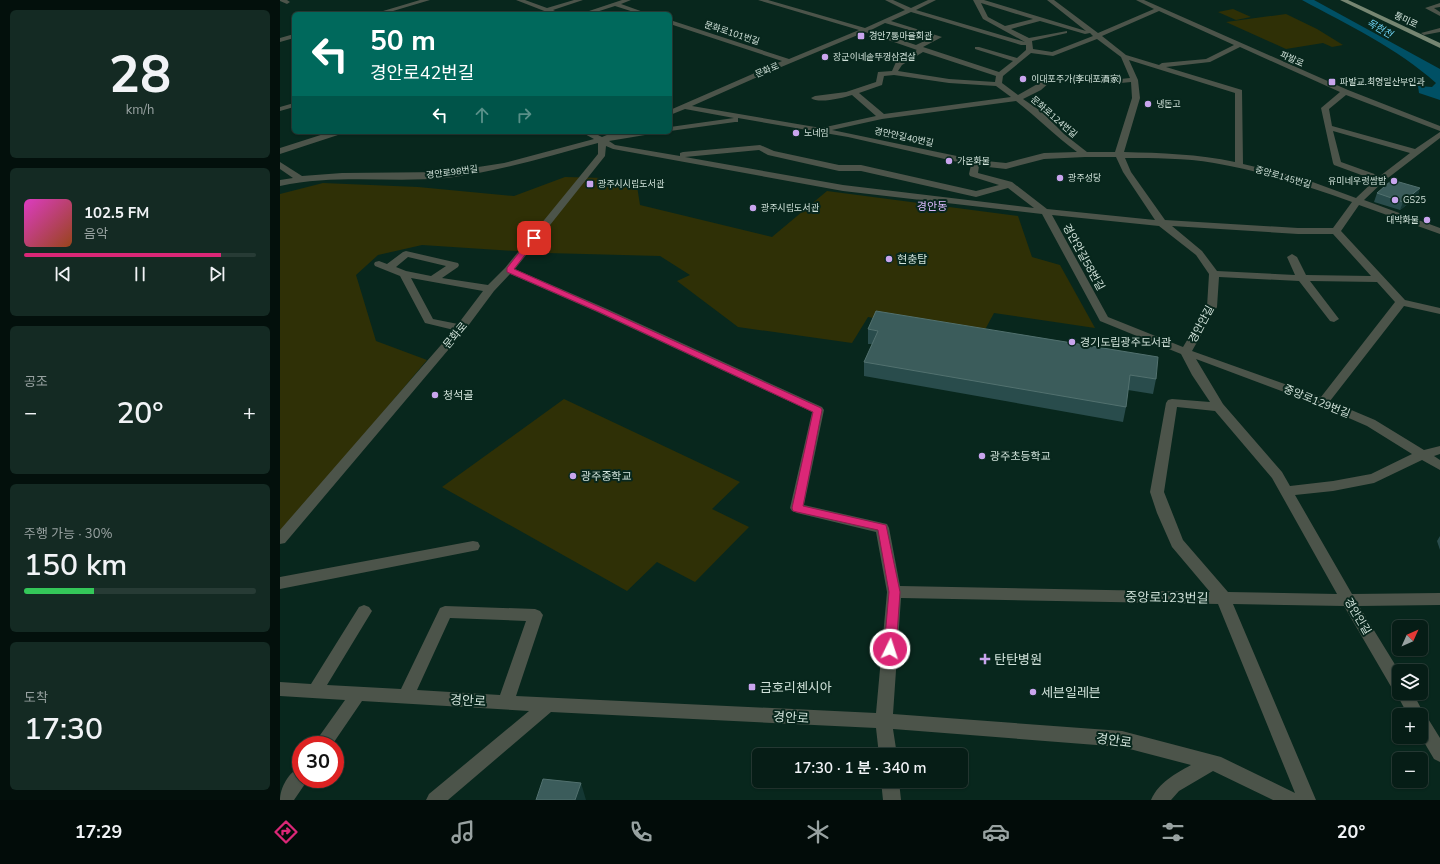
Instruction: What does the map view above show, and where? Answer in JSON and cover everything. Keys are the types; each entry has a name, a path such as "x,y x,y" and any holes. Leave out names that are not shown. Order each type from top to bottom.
{"main road":[{"name":"통미로","path":"1342,0 1440,46"},
{"name":"통미로","path":"1353,0 1440,40"}],"street":[{"path":"383,12 427,0"},
{"path":"524,0 552,12"},
{"path":"547,10 580,0"},
{"path":"589,12 628,0"},
{"path":"761,0 865,30 1000,75"},
{"path":"888,0 911,10 1052,54 1098,36 1159,9"},
{"name":"문화로","path":"672,112 933,0"},
{"path":"977,0 985,18 1005,28 1029,46"},
{"path":"977,0 1098,36"},
{"path":"1050,0 1124,56 1239,92 1239,166"},
{"name":"파발로","path":"1139,0 1239,46 1345,92 1440,129"},
{"path":"615,4 640,12"},
{"path":"1440,5 1428,8 1440,14"},
{"path":"1005,28 1040,19"},
{"path":"884,21 938,37 920,48 899,64 894,73"},
{"name":"문화로101번길","path":"672,23 789,61"},
{"path":"1424,32 1440,30"},
{"path":"815,98 833,98 854,93 879,83 881,74 894,73 949,81 998,84 1000,75 1018,61 1029,46 1065,32"},
{"path":"280,40 292,37"},
{"path":"1187,75 1208,61 1239,46"},
{"path":"978,48 1018,61"},
{"path":"1124,56 1134,80 1136,98 1119,154 1127,172 1162,224 1199,253 1214,274 1302,278 1380,279"},
{"path":"1155,66 1208,61"},
{"path":"817,130 882,117 1018,98 1038,88 1048,80 1064,78 1111,82 1134,80"},
{"name":"문화로124번길","path":"998,84 1040,114 1062,136 1085,154"},
{"path":"1345,92 1325,108 1337,162 1381,179"},
{"path":"854,93 882,117"},
{"path":"280,109 292,106"},
{"name":"경안안길40번길","path":"685,107 817,130 976,163 1006,166 1044,156 1119,154"},
{"path":"672,129 746,118"},
{"path":"1328,126 1416,152"},
{"path":"280,151 332,134"},
{"path":"589,134 613,147 843,188 1162,224 1298,231 1336,231 1401,302 1440,311"},
{"path":"602,140 616,134"},
{"path":"602,140 639,134"},
{"path":"1336,231 1357,202 1381,179 1440,134"},
{"name":"문화로","path":"280,539 461,328 490,289 510,270 602,154 602,140"},
{"name":"경안로98번길","path":"280,183 299,178 318,176 409,177 447,175 488,168 602,140"},
{"path":"666,156 760,147 770,153 778,155 839,168 861,168 976,194 1009,185 1006,166"},
{"name":"중앙로145번길","path":"1119,154 1213,160 1296,179 1440,232"},
{"name":"경안안길58번길","path":"976,163 973,174 1009,185 1045,212 1104,319 1186,352"},
{"path":"280,165 299,178"},
{"path":"433,279 454,265 406,254 383,266 404,274 490,289"},
{"path":"1292,257 1302,278 1334,319"},
{"path":"510,270 601,310 818,410 797,508 882,528 894,592 884,721 887,748"},
{"path":"404,274 429,321 461,328"},
{"name":"경안안길","path":"1214,274 1212,307 1186,352 1198,375 1219,407 1277,474 1348,600 1392,673"},
{"path":"1323,402 1401,302"},
{"name":"중앙로129번길","path":"1186,352 1323,402 1371,423 1440,466"},
{"path":"1219,407 1172,403 1157,492 1177,543 1223,597 1307,800"},
{"path":"1286,491 1333,486 1374,478 1422,455 1440,450"},
{"path":"280,583 473,546"},
{"name":"중앙로123번길","path":"894,592 1348,600 1440,599"},
{"path":"315,691 364,611"},
{"path":"406,696 445,612 535,615 506,703"},
{"name":"경안로","path":"280,689 506,703 884,721 1122,739 1221,764 1291,800"},
{"path":"328,736 358,694"},
{"path":"435,800 548,705"},
{"path":"1428,734 1440,754"},
{"path":"1160,800 1173,785 1212,762"},
{"path":"284,800 292,788"},
{"path":"891,788 892,800"}],"shaded area":[{"path":"1233,9 1251,17 1236,20 1218,12"},
{"path":"1286,14 1317,29 1343,45 1332,47 1323,43 1286,49 1226,22"},
{"path":"565,177 605,178 637,186 640,205 772,237 827,191 1018,216 1032,257 1060,265 1095,328 994,313 981,337 868,317 852,343 738,327 677,281 690,275 660,256 547,253 422,245 378,255 356,275 376,341 427,360 280,535 280,194 323,183 418,187 514,196"},
{"path":"564,399 740,482 712,509 749,527 695,582 657,562 627,591 442,487"}],"water":[{"path":"1302,0 1314,0 1440,69 1440,100 1419,93 1418,86 1432,87 1436,83 1421,70 1372,38"}],"building":[{"path":"1392,180 1420,188 1403,202 1377,193"},
{"path":"876,311 1158,357 1156,379 1130,375 1126,407 864,362 878,331 868,329"},
{"path":"543,779 581,783 575,800 536,800"}],"place":[{"name":"경안7통마을회관","path":"861,36"},
{"name":"장군이네솥뚜껑삼겹살","path":"825,57"},
{"name":"이대포주가(李대포酒家)","path":"1023,79"},
{"name":"파발교.최영일산부인과","path":"1332,82"},
{"name":"냉돈고","path":"1148,104"},
{"name":"노네임","path":"796,133"},
{"name":"가온화물","path":"949,161"},
{"name":"광주성당","path":"1060,178"},
{"name":"유미네우렁쌈밥","path":"1394,181"},
{"name":"광주시시립도서관","path":"590,184"},
{"name":"GS25","path":"1395,200"},
{"name":"광주시립도서관","path":"753,208"},
{"name":"대박화물","path":"1427,220"},
{"name":"현충탑","path":"889,259"},
{"name":"경기도립광주도서관","path":"1072,342"},
{"name":"청석골","path":"435,395"},
{"name":"광주초등학교","path":"982,456"},
{"name":"광주중학교","path":"573,476"},
{"name":"탄탄병원","path":"985,659"},
{"name":"금호리첸시아","path":"752,687"},
{"name":"세븐일레븐","path":"1033,692"}],"district":[{"name":"경안동","path":"932,206"}],"route":[{"path":"534,238 510,270 601,310 818,410 797,508 882,528 894,592 890,649"}],"water label":[{"name":"목현천","path":"1380,28"}]}
